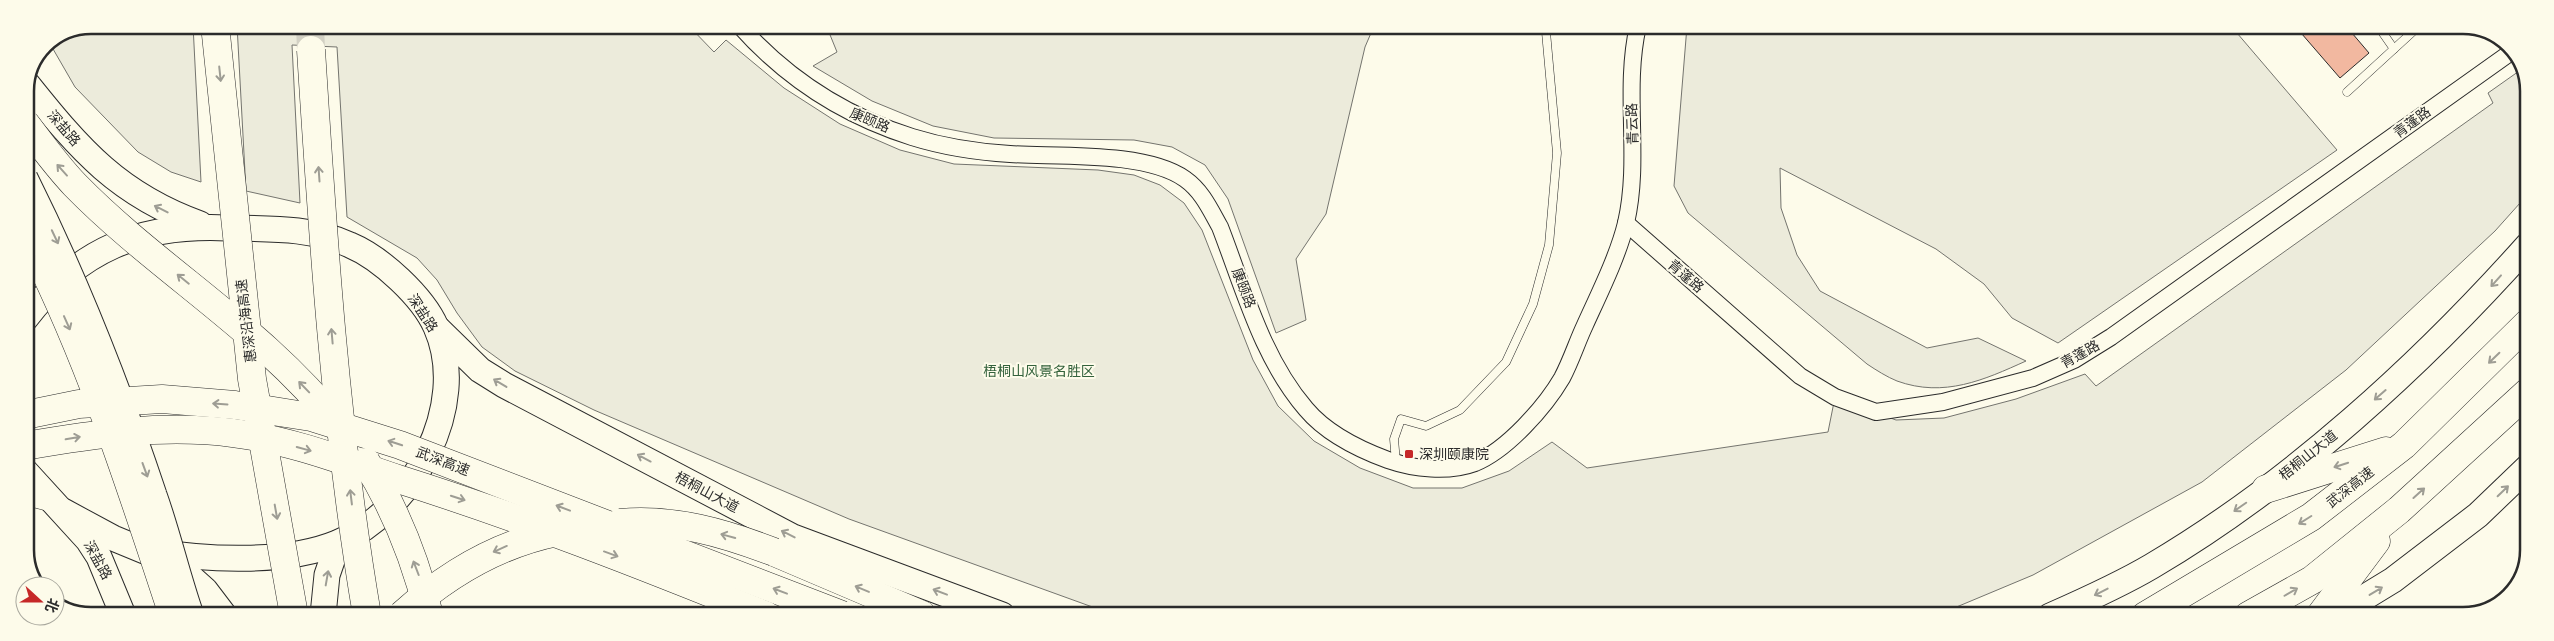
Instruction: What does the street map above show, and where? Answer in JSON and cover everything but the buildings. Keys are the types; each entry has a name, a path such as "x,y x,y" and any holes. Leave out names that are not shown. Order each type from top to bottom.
{"highway":[{"name":"惠深沿海高速","path":"216,34 252,379 293,607"},
{"path":"312,50 322,221 336,380 366,607"},
{"path":"34,135 49,156 101,210 244,330 279,362 334,420 359,452 392,507 420,580 427,607"},
{"path":"34,251 86,366 126,474 169,607"},
{"name":"武深高速","path":"2161,607 2311,516 2404,445 2520,331"},
{"name":"武深高速","path":"34,413 79,404 162,399 236,405 311,417 400,445 821,607"},
{"path":"2264,607 2312,580 2400,510 2520,399"},
{"name":"武深高速","path":"34,445 88,436 165,429 234,433 303,448 478,504 652,569 745,607"},
{"path":"2266,489 2404,445"},
{"path":"2327,607 2400,510"},
{"path":"412,607 444,580 479,558 518,542 584,526 627,522 665,523 702,528 739,539 903,607"}],"main road":[{"name":"深盐路","path":"34,92 83,150 115,180 146,202 170,214 207,227"},
{"path":"34,196 56,239 113,380 155,496 189,607"},
{"name":"深盐路","path":"34,308 55,283 72,269 99,253 146,235 207,227 296,230 351,245 376,260 399,280 420,304 436,327 446,366 445,399 436,435 421,468 400,496 376,519 338,543 294,554 217,558 179,555 141,548"},
{"name":"梧桐山大道","path":"2069,607 2151,567 2266,489 2383,394 2491,287 2520,254"},
{"name":"梧桐山大道","path":"436,327 480,370 504,385 794,537 981,607"},
{"path":"2349,607 2394,580 2470,521 2520,474"},
{"name":"深盐路","path":"34,482 42,492 64,511 96,530 176,564 205,590 218,607"},
{"name":"深盐路","path":"64,511 99,558 120,607"},
{"path":"324,607 327,575 338,543"}],"street":[{"name":"康颐路","path":"748,34 779,65 810,89 842,108 913,137 972,150 1116,159 1167,170 1184,178 1198,191 1220,228 1266,345 1278,370 1293,393 1308,412 1326,427 1370,453 1396,462 1424,468 1449,468 1474,463 1507,442 1527,422 1562,377 1593,308 1626,223"},
{"name":"青云路","path":"1626,223 1633,158 1631,98 1633,47 1636,34"},
{"name":"青蓬路","path":"1626,223 1800,376 1835,397 1876,412 1943,402 2033,378 2074,360 2119,331 2507,55"}],"lane":[{"path":"1396,462 1394,439 1401,419 1426,426 1460,410 1506,362 1533,304 1549,246 1557,153 1546,34"},
{"path":"2384,34 2394,49"},
{"path":"2347,92 2410,34"},
{"path":"34,503 64,511"}],"green space":[{"path":"91,34 193,34 201,182 171,172 138,152 75,87 53,49 59,43 69,38"},
{"name":"梧桐山风景名胜区","path":"237,34 697,34 714,52 726,40 784,88 840,124 900,150 954,164 1098,170 1134,175 1160,185 1184,203 1202,230 1253,360 1278,406 1314,441 1360,468 1413,488 1462,488 1509,471 1552,442 1587,468 1828,432 1835,397 1896,420 1944,418 2016,399 2085,374 2096,386 2493,103 2488,93 2517,73 2520,87 2520,203 2495,231 2346,370 2202,482 2033,575 1957,607 1092,607 849,519 594,410 515,371 482,347 457,313 437,280 417,258 347,217 337,47 292,45 300,203 246,191"},
{"path":"830,34 1371,34 1365,47 1326,214 1296,259 1306,320 1276,333 1228,199 1205,165 1172,147 1134,140 994,138 933,126 872,101 813,66 837,52"},
{"path":"1686,34 2238,34 2337,150 2058,343 2012,318 1984,284 1936,249 1780,168 1781,208 1797,255 1820,291 1927,348 1978,338 2026,361 1979,380 1947,387 1931,388 1897,381 1867,364 1688,213 1674,186"}],"tunnel":[{"path":"310,34 311,50"}],"place":[{"name":"深圳颐康院","path":"1409,454"}]}
